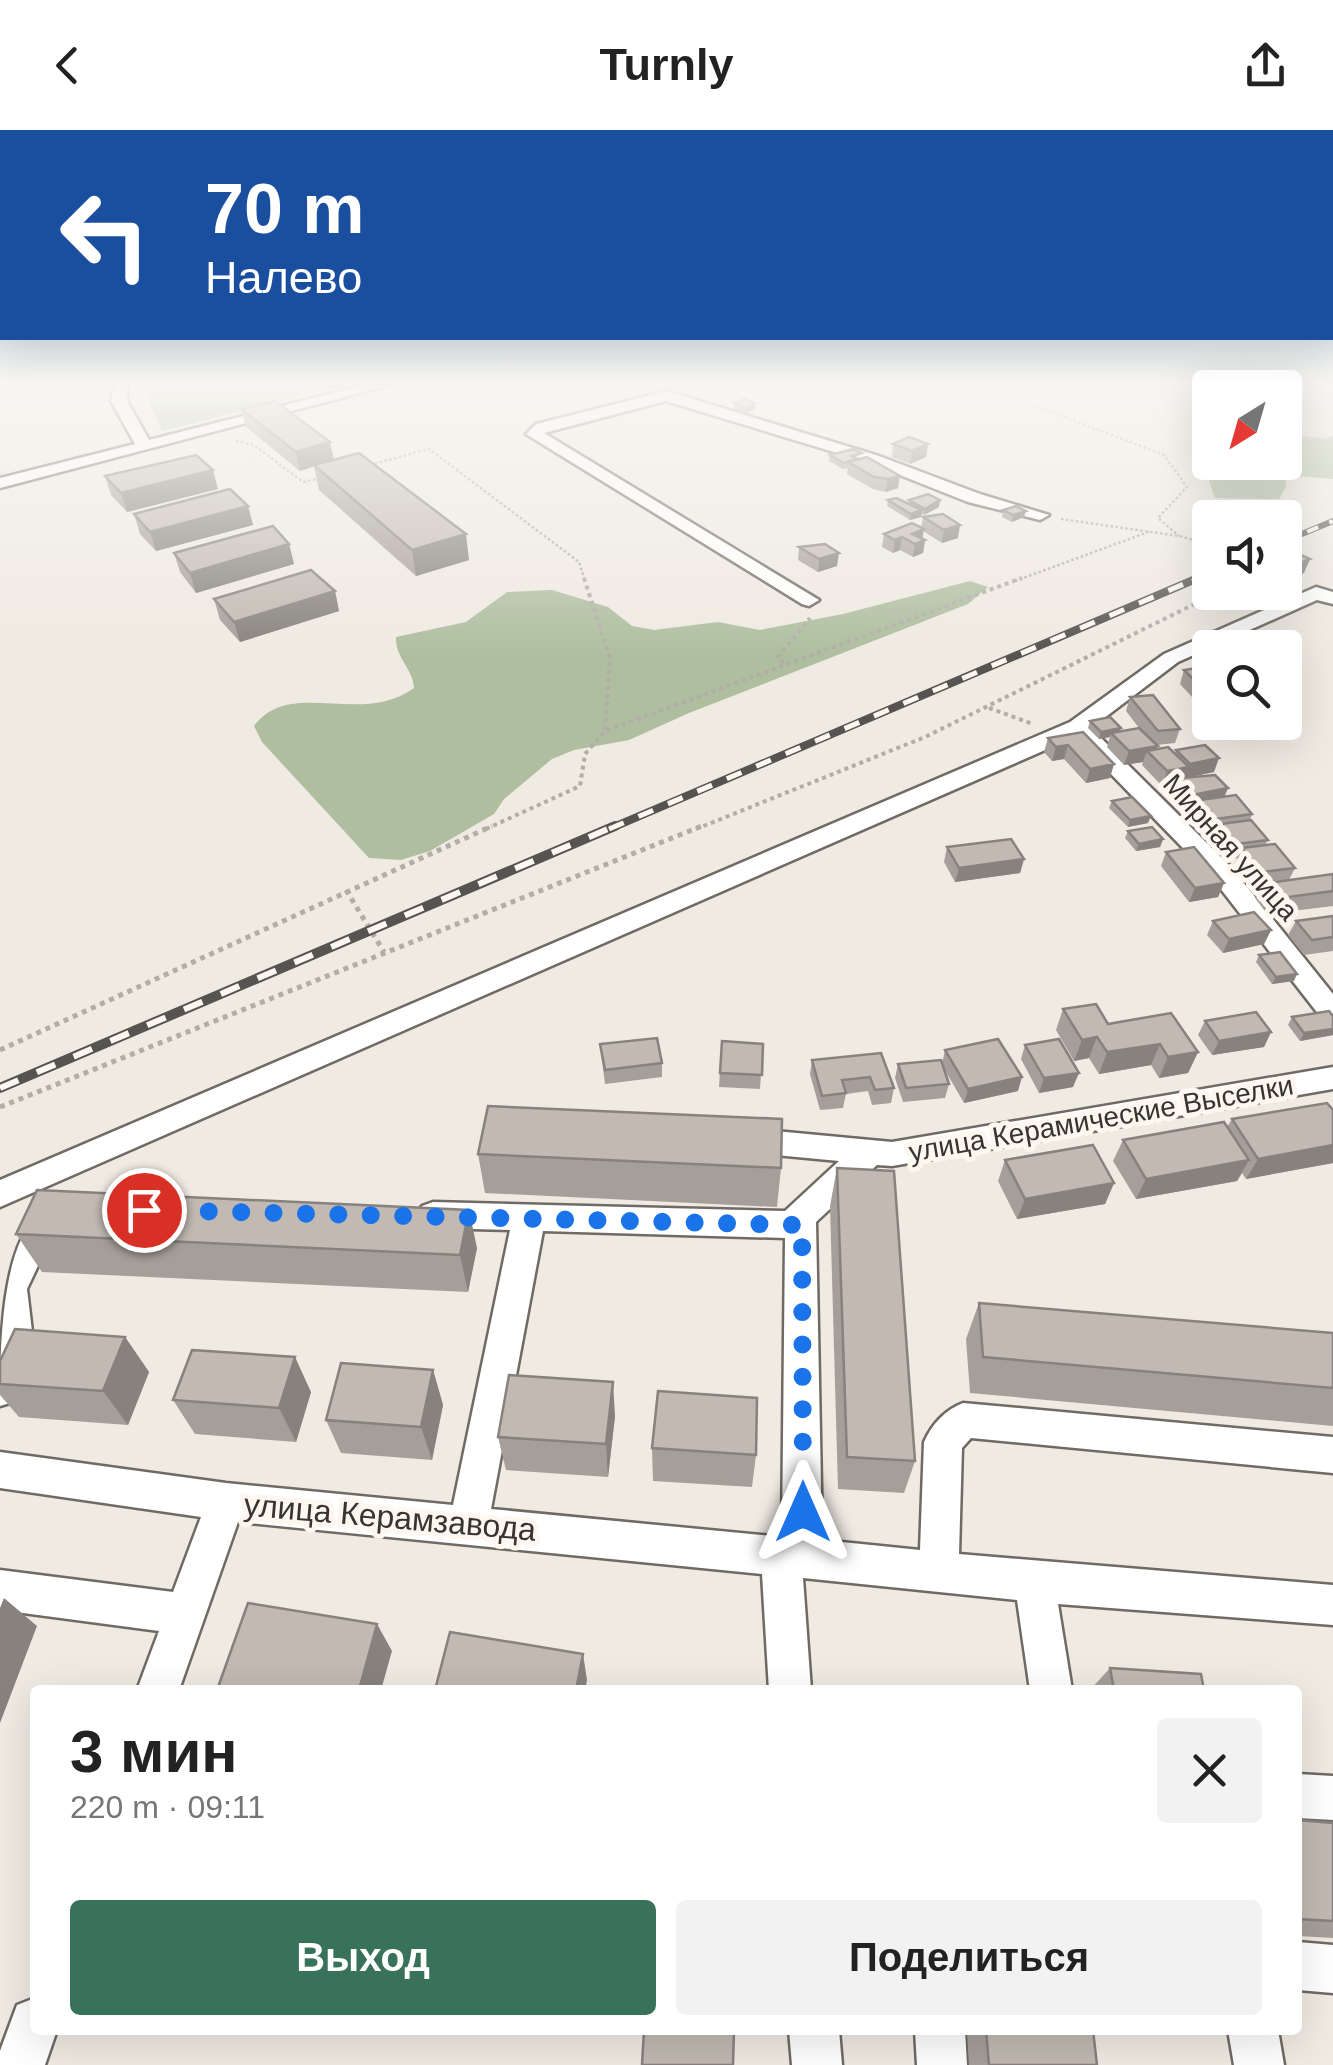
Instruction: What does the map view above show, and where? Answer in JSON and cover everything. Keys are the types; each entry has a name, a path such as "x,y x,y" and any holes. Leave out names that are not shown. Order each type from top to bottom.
{"street":[{"path":"0,483 30,475"},
{"path":"602,475 809,600"},
{"path":"915,475 974,498 1040,515"},
{"path":"0,1194 1070,731 1171,658 1316,594 1333,598"},
{"name":"Мирная улица","path":"1070,731 1222,873 1333,1013"},
{"name":"улица Керамические Выселки","path":"721,1138 892,1154 1333,1078"},
{"path":"792,1225 830,1186 872,1152"},
{"path":"0,1390 17,1356 10,1288 40,1226 68,1208 87,1208"},
{"path":"392,1214 802,1225 790,1685"},
{"path":"469,1524 529,1217"},
{"path":"939,1572 943,1442 964,1420 1333,1455"},
{"name":"улица Керамзавода","path":"0,1470 226,1502 1034,1582 1333,1605"},
{"path":"160,1685 226,1502"},
{"path":"1034,1582 1050,1685"},
{"path":"0,1590 186,1614"},
{"path":"1302,1796 1333,1798"},
{"path":"1302,1966 1333,1969"},
{"path":"20,2065 31,2035"},
{"path":"814,2035 817,2065"},
{"path":"940,2035 942,2065"},
{"path":"1253,2035 1259,2065"}],"path":[{"path":"294,475 303,482 321,478"},
{"path":"464,475 579,562 610,659 605,731"},
{"path":"1178,475 1186,487 1158,518 1179,536"},
{"path":"1040,515 1192,540"},
{"path":"0,1050 580,786 585,754 605,731 1150,531"},
{"path":"785,664 778,657 810,618 809,600"},
{"path":"0,1107 925,737 1192,606"},
{"path":"989,708 1070,731"},
{"path":"346,890 384,952"}],"green space":[{"path":"1302,475 1333,475 1333,479 1302,476"},
{"path":"1209,480 1286,480 1279,499 1215,498"},
{"path":"970,581 988,587 968,604 629,740 574,750 552,759 504,799 494,814 430,851 401,860 369,858 262,742 254,726 269,712 287,705 371,704 414,688 396,637 466,622 507,592 552,590 608,607 632,626 654,630 718,622 760,630 843,614"}],"building":[{"path":"108,475 192,475 121,493 105,476"},
{"path":"326,475 388,475 466,534 412,550"},
{"path":"871,475 900,476 887,479"},
{"path":"230,489 248,506 150,532 134,514"},
{"path":"928,494 940,500 925,509 909,500"},
{"path":"896,498 922,510 911,514 888,500"},
{"path":"1016,506 1026,511 1013,515 1003,510"},
{"path":"943,514 960,525 944,530 923,517"},
{"path":"912,523 924,529 912,534 925,540 915,544 884,534"},
{"path":"273,526 289,544 190,573 174,553"},
{"path":"825,544 839,553 819,559 799,547"},
{"path":"311,570 335,591 234,622 214,599"},
{"path":"1153,695 1180,729 1158,731 1130,697"},
{"path":"1110,717 1121,728 1101,732 1090,721"},
{"path":"1139,728 1158,746 1129,751 1111,733"},
{"path":"1083,732 1114,764 1090,769 1068,745 1056,747 1048,738"},
{"path":"1205,745 1219,758 1190,764 1176,750"},
{"path":"1168,747 1189,767 1167,771 1147,751"},
{"path":"1215,775 1228,788 1187,796 1170,779"},
{"path":"1236,795 1252,814 1216,819 1200,800"},
{"path":"1132,797 1151,816 1130,820 1112,801"},
{"path":"1251,820 1268,840 1237,844 1221,824"},
{"path":"1152,827 1163,839 1139,844 1128,831"},
{"path":"1011,839 1024,859 959,868 947,847"},
{"path":"1275,844 1295,868 1262,872 1242,848"},
{"path":"1194,847 1224,883 1195,888 1166,852"},
{"path":"1333,874 1333,891 1274,899 1261,884"},
{"path":"1254,912 1271,930 1229,939 1213,921"},
{"path":"1333,916 1333,937 1312,940 1296,921"},
{"path":"1280,952 1297,974 1276,977 1259,955"},
{"path":"1096,1004 1108,1024 1171,1013 1198,1052 1168,1057 1160,1044 1107,1052 1097,1037 1082,1040 1063,1009"},
{"path":"1329,1011 1333,1029 1304,1033 1292,1017"},
{"path":"1256,1012 1271,1032 1219,1041 1205,1021"},
{"path":"657,1038 662,1063 605,1070 600,1044"},
{"path":"998,1039 1022,1077 968,1089 945,1050"},
{"path":"1059,1039 1079,1073 1044,1078 1025,1045"},
{"path":"722,1041 763,1044 762,1075 720,1073"},
{"path":"881,1053 894,1088 875,1090 870,1077 842,1080 846,1093 822,1096 812,1060"},
{"path":"941,1060 949,1084 906,1088 898,1064"},
{"path":"1327,1103 1333,1110 1333,1145 1258,1159 1232,1119"},
{"path":"488,1106 782,1119 781,1168 478,1154"},
{"path":"1224,1122 1249,1160 1146,1179 1123,1140"},
{"path":"1093,1145 1114,1183 1025,1199 1005,1160"},
{"path":"837,1168 894,1171 915,1461 847,1457"},
{"path":"37,1190 469,1210 460,1255 16,1234"},
{"path":"979,1303 1333,1333 1333,1388 983,1357"},
{"path":"15,1329 125,1337 103,1391 0,1384 0,1361"},
{"path":"192,1350 295,1357 279,1408 173,1400"},
{"path":"341,1363 433,1370 421,1427 326,1420"},
{"path":"509,1375 613,1382 606,1444 498,1437"},
{"path":"658,1391 757,1398 756,1455 652,1448"},
{"path":"248,1603 377,1624 360,1685 219,1685"},
{"path":"450,1632 583,1654 577,1685 436,1685"},
{"path":"1110,1668 1201,1674 1203,1685 1113,1685"},
{"path":"1302,1820 1333,1823 1333,1921 1302,1919"},
{"path":"644,2035 734,2035 733,2065 642,2065"},
{"path":"986,2035 1094,2035 1097,2065 989,2065"}],"railway":[{"path":"1302,534 1333,521"},
{"path":"609,829 1192,581"},
{"path":"0,1088 615,826"}],"route":[{"path":"144,1210 802,1225 803,1512"}]}
